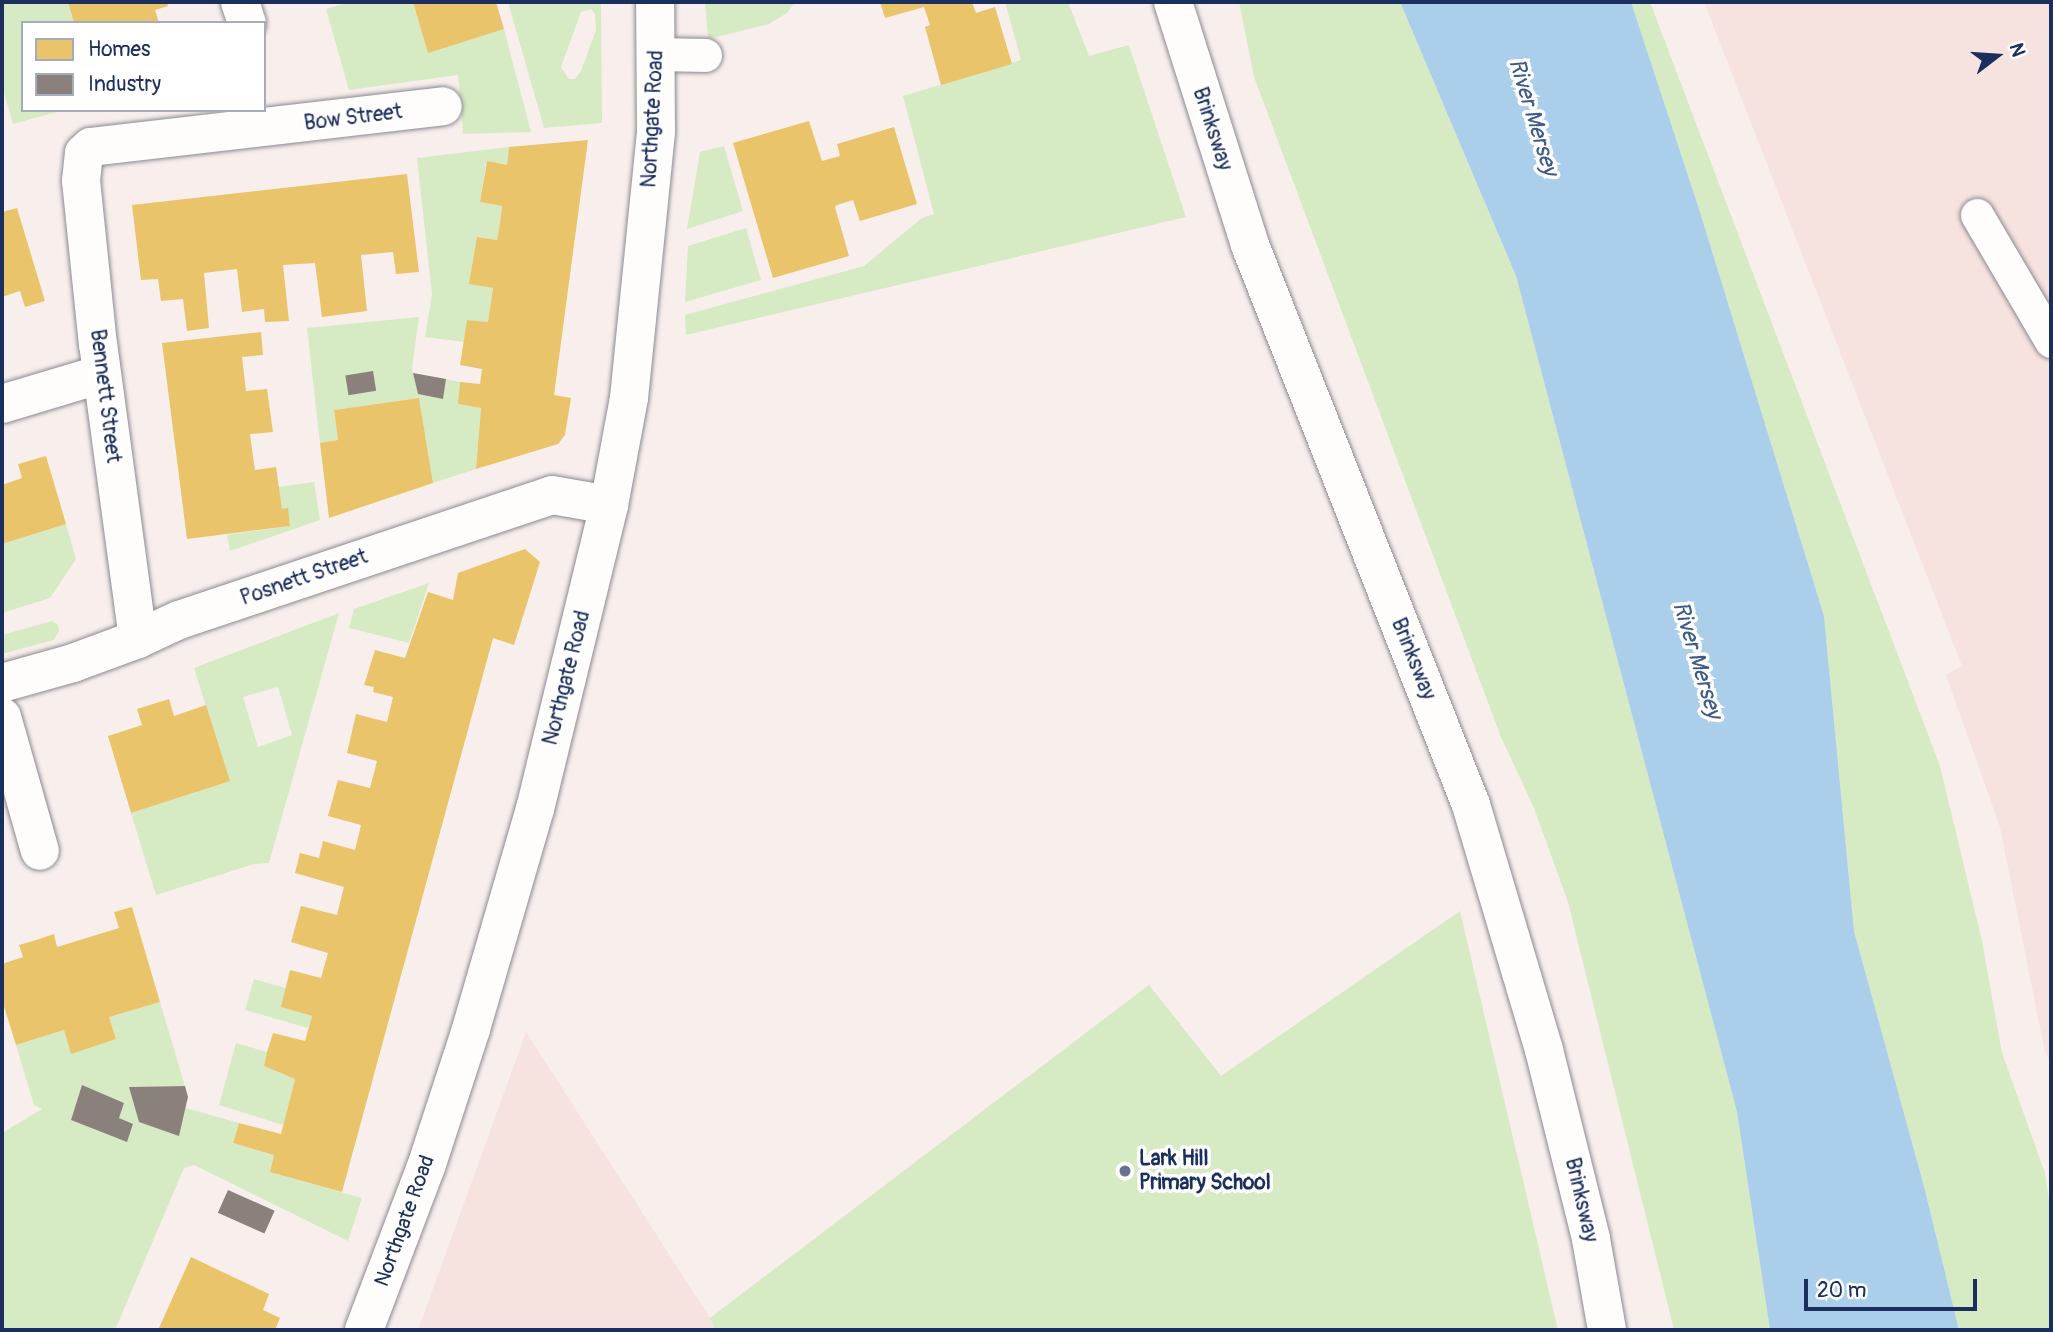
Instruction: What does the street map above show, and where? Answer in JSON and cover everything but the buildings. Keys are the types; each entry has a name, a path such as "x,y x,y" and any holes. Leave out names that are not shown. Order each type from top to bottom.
{"street":[{"path":"240,2 246,21"},
{"name":"Northgate Road","path":"364,1330 426,1167 471,1029 535,810 609,505 632,371 656,132 655,2"},
{"name":"Brinksway","path":"1173,2 1250,245 1471,805 1544,1050 1591,1239 1607,1330"},
{"name":"Bow Street","path":"84,153 91,147 262,120 443,106"},
{"name":"Bennett Street","path":"84,153 80,181 102,374 138,639"},
{"path":"2,404 102,374"},
{"name":"Posnett Street","path":"2,683 73,663 138,639 179,620 552,495 609,505"},
{"path":"2,717 40,851"}],"lane":[{"path":"657,54 705,55"},
{"path":"1978,215 2051,341"}],"shaded area":[{"path":"1704,2 2051,2 2051,1065 2044,1048 2000,827 1946,675 1962,666"},
{"name":"Lark Hill Primary School","path":"1149,985 1221,1076 1314,1014 1374,1330 418,1330 526,1032 710,1318"}],"green space":[{"path":"2,2 68,2 73,21 21,21 21,112 57,112 13,124 2,86"},
{"path":"349,2 413,2 428,52 504,29 531,132 463,134 458,75 349,90 326,9"},
{"path":"508,2 601,2 602,123 544,128","holes":["591,9 595,14 596,30 581,71 575,79 569,79 561,67 581,12"]},
{"path":"705,2 795,2 787,13 769,24 708,39"},
{"path":"1005,2 1068,2 1089,56 1129,45 1186,217 686,335 685,315 864,266 922,218 934,214 903,96 1021,60"},
{"path":"1239,2 1400,2 1516,276 1737,1112 1770,1330 1674,1330 1568,902 1534,808 1501,737 1254,77"},
{"path":"1631,2 1650,2 1940,766 1982,941 2002,1053 2045,1173 2051,1213 2051,1330 1959,1330 1925,1190 1854,931 1824,616 1700,212"},
{"path":"724,146 743,211 687,229 700,152"},
{"path":"509,147 507,165 486,162 480,202 502,206 500,223 497,240 478,237 470,284 493,288 488,322 467,320 464,342 425,337 432,294 417,158"},
{"path":"746,228 761,280 685,302 688,246"},
{"path":"419,317 412,368 418,394 443,399 446,379 460,382 458,404 481,408 476,469 433,483 419,398 334,410 338,440 320,443 307,328"},
{"path":"314,482 320,520 230,551 227,535 290,526 282,509 278,487"},
{"path":"66,524 76,559 50,598 2,613 2,544"},
{"path":"429,583 409,643 349,628 354,609"},
{"path":"339,613 269,863 254,864 156,895 131,813 229,781 194,668","holes":["278,687 292,735 258,747 243,697"]},
{"path":"52,621 58,625 59,631 54,640 2,654 2,635"},
{"name":"Lark Hill Primary School","path":"1460,911 1558,1330 716,1330 710,1318 1149,985 1221,1076"},
{"path":"254,979 286,988 282,1007 312,1016 308,1028 245,1010"},
{"path":"160,1002 185,1086 130,1087 139,1122 179,1135 186,1108 239,1123 233,1143 274,1155 270,1172 362,1198 348,1241 194,1165 184,1168 115,1330 2,1330 2,1133 42,1109 34,1105 16,1045 64,1030 71,1053 116,1039 109,1017","holes":["82,1086 124,1103 119,1118 133,1125 127,1142 71,1120"]},
{"path":"236,1043 267,1052 264,1066 295,1079 283,1125 219,1105"}],"water":[{"name":"River Mersey","path":"1400,2 1631,2 1700,212 1824,616 1854,931 1925,1190 1959,1330 1770,1330 1737,1112 1516,276"}],"place":[{"name":"Lark Hill Primary School","path":"1125,1171"}]}
